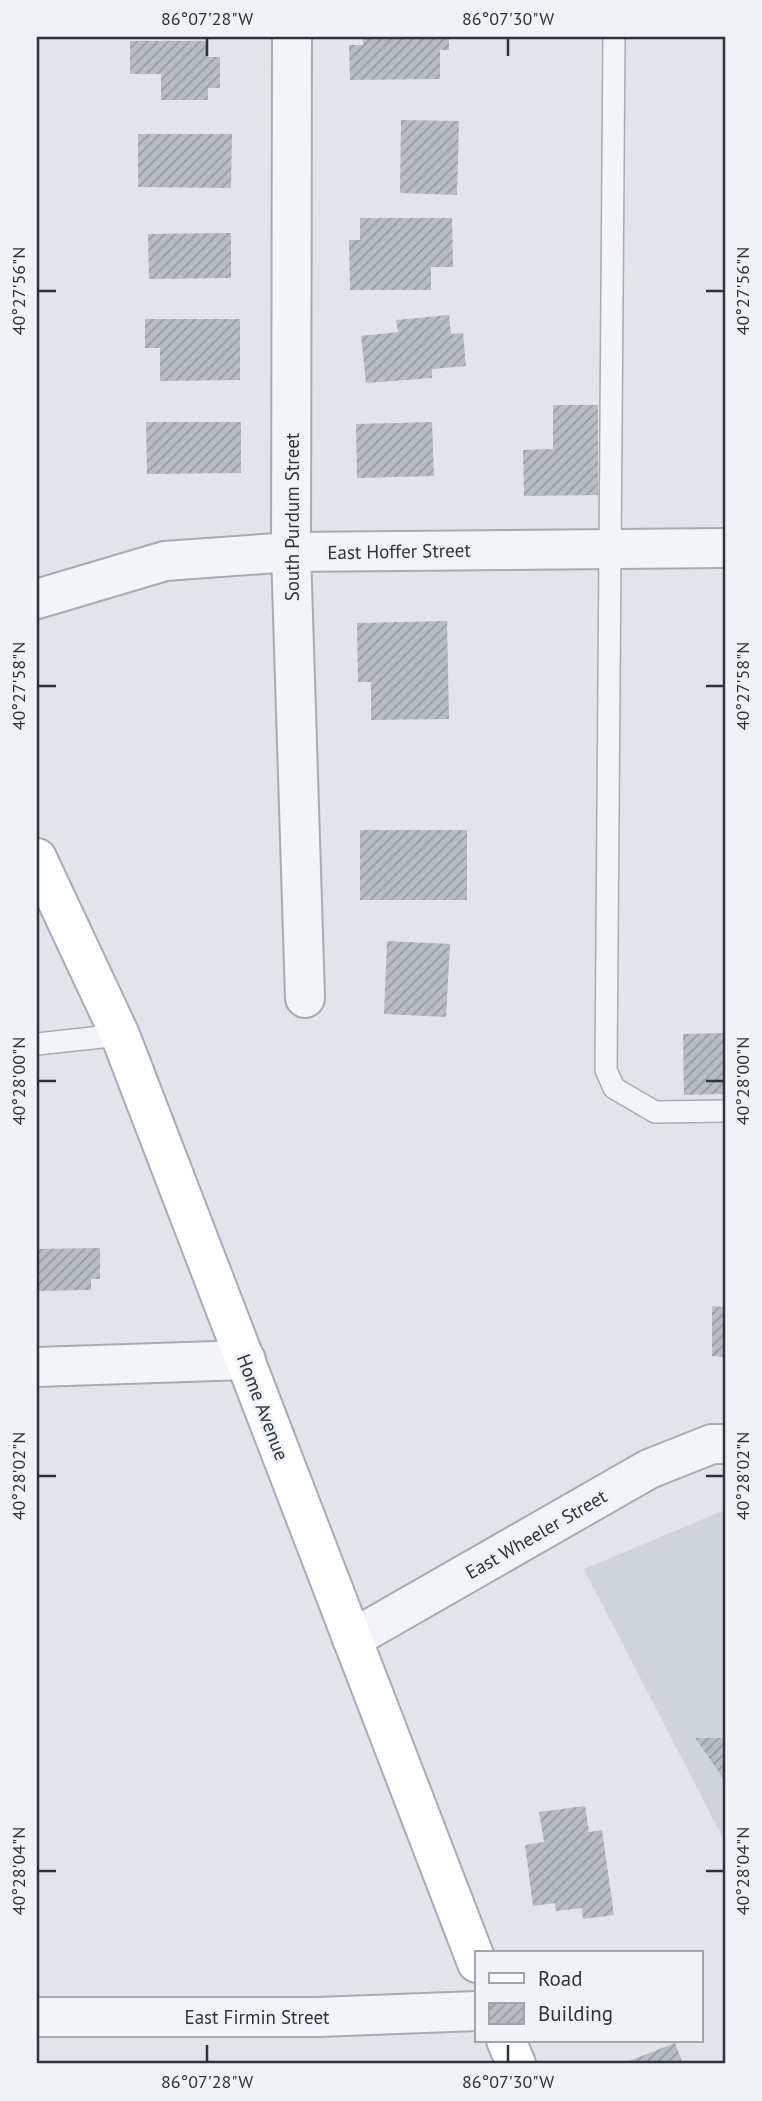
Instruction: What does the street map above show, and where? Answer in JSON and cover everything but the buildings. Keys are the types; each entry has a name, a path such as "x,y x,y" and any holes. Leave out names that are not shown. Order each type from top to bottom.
{"main road":[{"name":"Home Avenue","path":"37,858 120,1035 475,1958"},
{"path":"507,2042 516,2064"}],"street":[{"name":"South Purdum Street","path":"292,37 291,552 305,998"},
{"name":"East Hoffer Street","path":"37,599 165,561 291,552 725,548"},
{"path":"37,1367 246,1360"},
{"name":"East Wheeler Street","path":"352,1639 649,1469 712,1444 725,1444"},
{"name":"East Firmin Street","path":"37,2017 318,2017 475,2011"}],"lane":[{"path":"614,37 606,1070 614,1088 655,1112 725,1111"},
{"path":"37,1044 120,1035"}],"shaded area":[{"path":"725,1510 725,1842 584,1569"}]}
